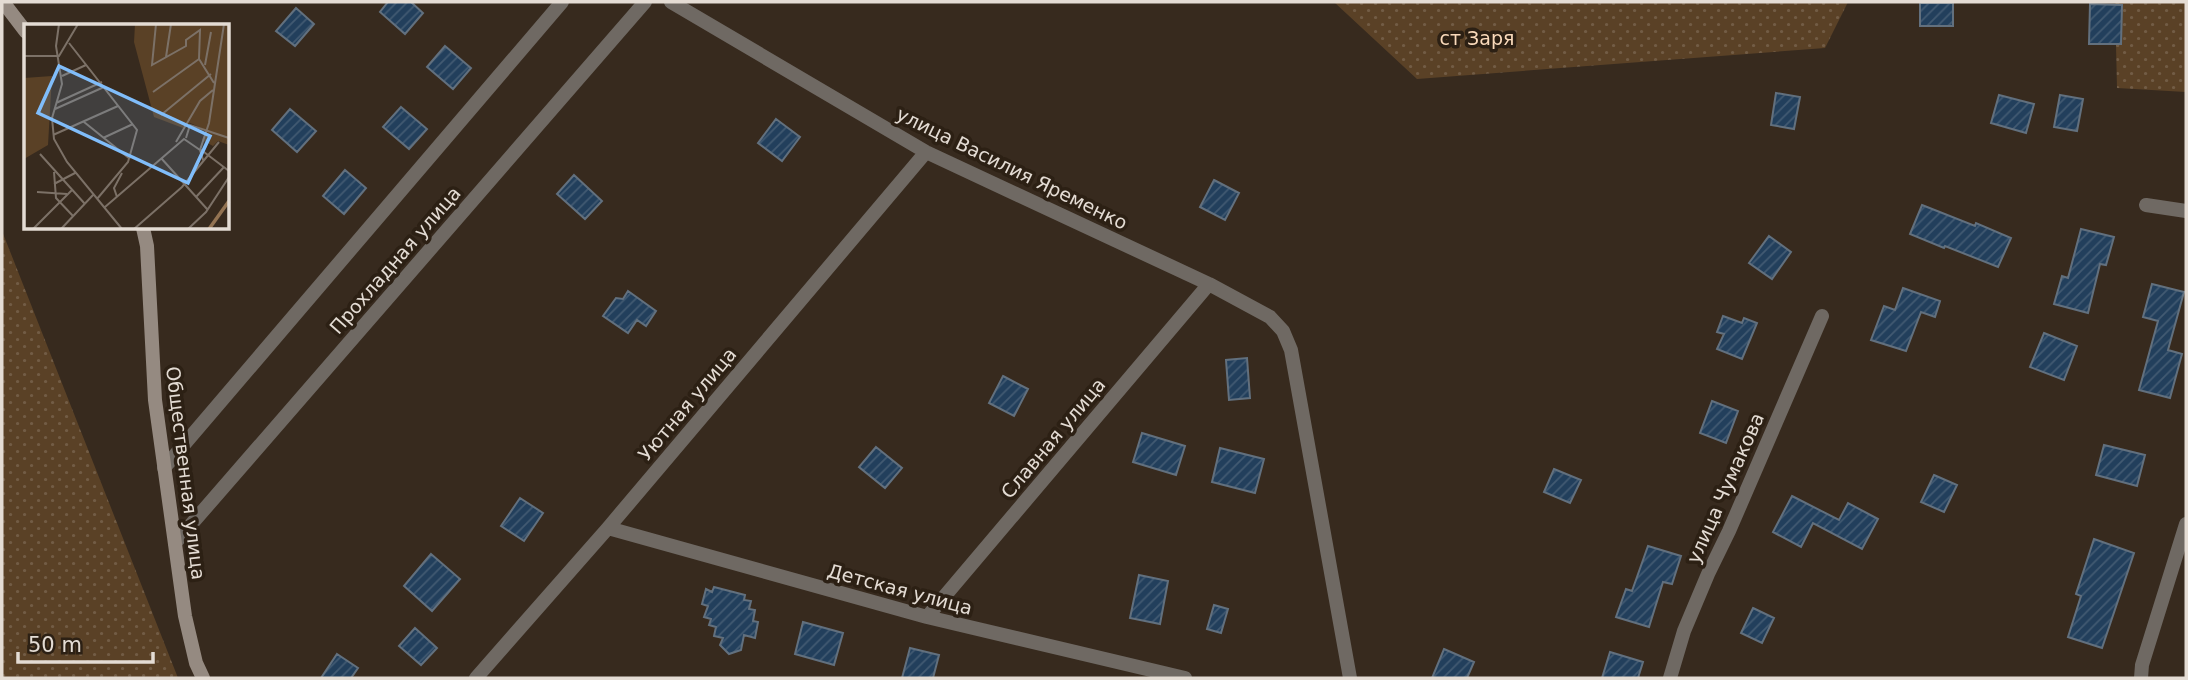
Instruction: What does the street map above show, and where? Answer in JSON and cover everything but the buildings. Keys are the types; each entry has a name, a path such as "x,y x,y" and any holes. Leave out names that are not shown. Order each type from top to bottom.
{"main road":[{"path":"3,2 24,29"},
{"name":"Общественная улица","path":"143,229 147,246 155,400 164,468 185,616 196,663 203,678"}],"street":[{"path":"164,468 562,2"},
{"name":"Прохладная улица","path":"175,543 645,2"},
{"name":"улица Василия Яременко","path":"671,2 926,152 1209,284 1270,317 1283,331 1291,350 1350,678"},
{"name":"Уютная улица","path":"476,678 608,528 926,152"},
{"path":"2146,205 2186,211"},
{"name":"Славная улица","path":"927,617 1209,284"},
{"name":"улица Чумакова","path":"1670,678 1684,631 1822,316"},
{"path":"2141,678 2142,665 2186,524"},
{"name":"Детская улица","path":"608,528 927,617 1185,678"}],"green space":[{"name":"ст Заря","path":"1334,2 1848,2 1825,48 1417,79"},
{"path":"2115,2 2186,2 2186,92 2117,88"},
{"path":"2,231 178,678 2,678"}]}
